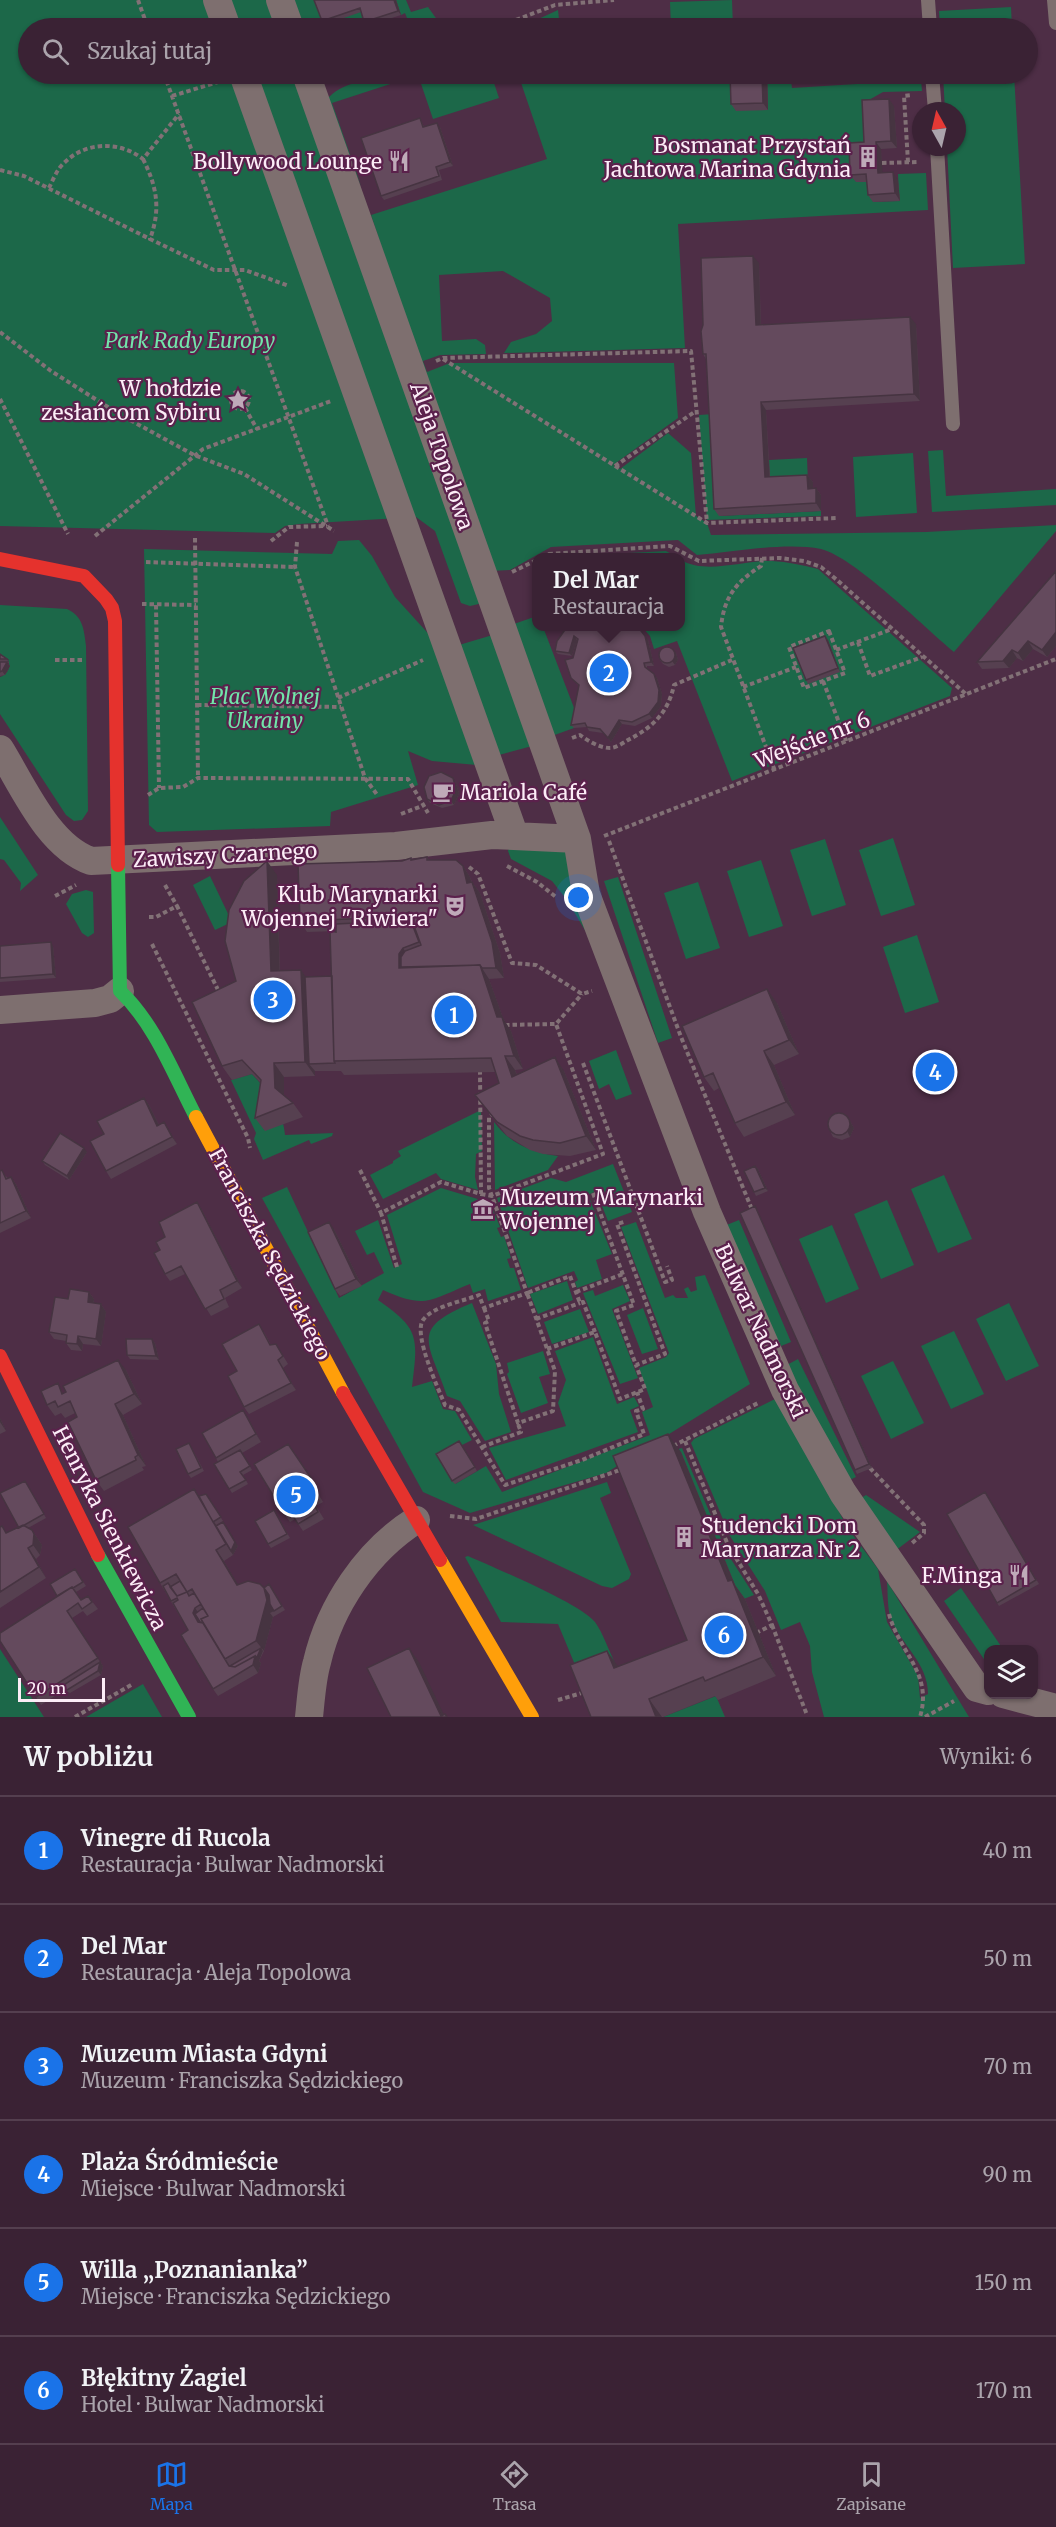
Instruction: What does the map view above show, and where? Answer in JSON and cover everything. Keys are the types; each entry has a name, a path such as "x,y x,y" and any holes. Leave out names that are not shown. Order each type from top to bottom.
{"street":[{"path":"217,0 223,18"},
{"path":"280,0 286,18"},
{"path":"247,84 447,645 503,834"},
{"name":"Aleja Topolowa","path":"310,84 577,839"},
{"name":"Zawiszy Czarnego","path":"0,559 71,571 84,576 95,584 112,608 115,621 118,861 396,846 503,834 577,839"},
{"path":"0,749 57,840 84,858 118,861 120,991 110,999 95,1003 0,1010"},
{"name":"Bulwar Nadmorski","path":"577,839 586,894 621,980 707,1212 785,1390 843,1493 984,1684"},
{"name":"Franciszka Sędzickiego","path":"120,991 135,1005 148,1026 365,1432 532,1717"},
{"name":"Henryka Sienkiewicza","path":"0,1356 83,1525 159,1668 189,1717"},
{"path":"309,1717 316,1663 325,1633 342,1600 362,1569 390,1536 416,1520"},
{"path":"1021,1699 1056,1708"}],"lane":[{"path":"928,0 929,18"},
{"path":"1054,0 1056,23"},
{"path":"933,84 934,102"},
{"path":"937,156 953,424"}],"path":[{"path":"138,0 144,18"},
{"path":"521,18 555,5 614,0"},
{"path":"168,84 328,526"},
{"path":"172,96 211,84"},
{"path":"908,162 904,96 934,94"},
{"path":"143,159 179,114"},
{"path":"49,188 62,164 83,150 114,146 130,149 143,159 156,188 157,220 150,239"},
{"path":"882,163 908,162 930,156"},
{"path":"0,170 24,176 214,270 235,268 323,299"},
{"path":"0,332 51,371 119,414 194,455 244,474 334,531"},
{"path":"434,362 443,358 691,351 707,523"},
{"path":"443,358 707,523 838,518"},
{"path":"239,391 245,391 249,395 249,403 245,408 238,410 232,406 233,395 239,391"},
{"path":"95,536 203,449 356,392"},
{"path":"0,399 68,534"},
{"path":"245,408 256,429"},
{"path":"615,466 696,411"},
{"path":"271,541 289,527 328,526"},
{"path":"195,538 198,778"},
{"path":"297,542 295,567 365,778 378,796"},
{"path":"564,553 670,546 684,553"},
{"path":"685,554 699,561 762,558 804,561 821,567 967,695"},
{"path":"762,558 760,566 733,588 723,613 721,627 775,771"},
{"path":"146,562 295,567"},
{"path":"140,604 196,605"},
{"path":"156,605 159,788"},
{"path":"836,650 892,629"},
{"path":"830,631 836,650 845,673 804,688 789,646 830,631"},
{"path":"858,642 870,676 923,657"},
{"path":"338,698 397,673 447,645"},
{"path":"55,660 91,660"},
{"path":"543,742 562,741 580,735 590,742 611,748 643,732 665,712 674,685 732,660"},
{"name":"Wejście nr 6","path":"577,839 607,835 1056,660"},
{"path":"743,687 796,667"},
{"path":"823,681 847,743"},
{"path":"197,705 341,708"},
{"path":"140,800 159,788 183,787 198,778 365,778 408,779 422,806"},
{"path":"603,824 681,1037 753,1212"},
{"path":"503,834 494,851 499,862 537,882 558,898"},
{"path":"436,841 450,866 470,867 478,874 512,963 536,965 582,994"},
{"path":"172,897 221,996"},
{"path":"143,917 156,916 177,906"},
{"path":"505,1025 556,1024 582,994 621,980"},
{"path":"381,1213 441,1182 492,1196 603,1154 556,1024"},
{"path":"583,1063 665,1282 672,1280 667,1266"},
{"path":"480,1071 481,1194"},
{"path":"500,1118 496,1112 489,1116 489,1188 555,1371 553,1412 518,1423"},
{"path":"360,1170 381,1213 397,1267"},
{"path":"484,1308 570,1276 580,1302 583,1302 620,1399 645,1389 616,1311 634,1305 593,1193"},
{"path":"624,1221 617,1224 665,1354 636,1365"},
{"path":"576,1292 623,1274"},
{"path":"482,1447 520,1432 485,1323 489,1321 479,1295 432,1312 422,1321 419,1334 445,1405 459,1410 505,1485 582,1460 644,1434 636,1411 643,1409 637,1392"},
{"path":"536,1319 580,1302"},
{"path":"547,1349 595,1332"},
{"path":"664,1450 765,1400"},
{"path":"685,1441 728,1545 758,1594 772,1625 807,1715"},
{"path":"416,1520 429,1513 476,1519 612,1474 633,1464"},
{"path":"758,1632 772,1625"},
{"path":"75,1717 113,1695"},
{"path":"926,1717 946,1705"}],"green space":[{"name":"Park Rady Europy","path":"0,0 273,0 279,18 18,18 18,84 302,84 483,603 470,606 461,603 435,531 416,517 299,524 285,526 275,533 0,526"},
{"path":"287,0 316,0 362,12 364,18 293,18"},
{"path":"396,0 406,0 411,12 428,7 436,18 407,18 405,13 401,15"},
{"path":"732,0 733,18 671,18 670,2"},
{"path":"1011,7 1012,18 939,18 939,11"},
{"path":"558,10 559,18 541,18"},
{"path":"352,84 390,84 332,103 361,186 325,103 336,91"},
{"path":"421,84 494,84 499,98 433,119"},
{"path":"521,84 744,84 768,110 767,84 791,84 792,88 856,84 921,84 922,91 883,92 867,101 869,149 856,182 871,181 873,202 899,201 898,174 926,173 928,210 678,224 685,348 504,353 511,342 536,334 552,321 550,298 503,271 439,275 442,341 476,339 485,345 486,354 440,355 423,361 427,372 450,363 674,363 678,418 613,465 620,469 668,433 691,453 696,516 707,523 711,535 926,532 1056,525 1056,531 954,652 870,579 835,555 821,549 776,547 697,555 678,540 551,547 540,553 532,553 532,558 510,570 489,571 371,215 547,159"},
{"path":"944,84 1015,84 1025,264 953,268 947,156 966,156 966,102 945,102"},
{"path":"714,414 720,516 821,511 821,516 707,520 699,415"},
{"path":"943,450 946,496 1056,489 1056,505 932,512 928,451"},
{"path":"913,453 917,513 856,517 853,457"},
{"path":"807,458 808,483 770,484 769,460"},
{"name":"Plac Wolnej Ukrainy","path":"359,540 372,556 395,597 435,641 477,765 432,761 408,751 418,785 331,812 330,826 157,832 149,825 144,549 332,554 338,541"},
{"path":"666,551 670,553 629,553"},
{"path":"761,561 795,564 818,569 952,688 950,696 732,781 677,641 654,649 650,636 646,631 685,631 685,562 714,567"},
{"path":"0,605 67,609 76,615 82,624 86,646 88,811 82,820 74,821 66,815 0,714 0,677 7,672 9,665 8,659 0,654"},
{"path":"532,618 532,631 545,631 576,713 574,728 549,737 508,626"},
{"path":"496,634 536,745 499,755 459,645"},
{"path":"0,817 38,875 20,891 21,883 4,860 0,859"},
{"path":"893,838 915,905 881,916 859,850"},
{"path":"825,839 846,905 812,916 790,850"},
{"path":"510,843 569,852 586,932 567,900 552,881 511,859 508,851"},
{"path":"761,860 783,926 749,937 727,871"},
{"path":"210,876 232,922 215,930 193,885"},
{"path":"618,877 672,1038 658,1043 604,881"},
{"path":"698,882 720,948 686,959 664,893"},
{"path":"86,890 93,892 94,933 88,937 82,933 66,904 72,894"},
{"path":"917,935 939,1002 905,1013 883,947"},
{"path":"616,1050 632,1094 616,1100 609,1084 599,1089 589,1061"},
{"path":"252,1074 278,1109 285,1135 333,1133 332,1136 311,1144 309,1140 263,1160 254,1139 256,1133 231,1080"},
{"path":"481,1110 482,1151 476,1154 475,1177 478,1190 441,1179 436,1173 383,1199 370,1175 393,1163 401,1156 398,1151"},
{"path":"494,1122 507,1136 522,1146 558,1156 548,1170 495,1190"},
{"path":"613,1164 632,1212 608,1221 596,1191 588,1195 612,1254 596,1260 602,1279 577,1288 575,1282 578,1280 574,1271 528,1288 497,1198 551,1178 566,1182"},
{"path":"944,1175 972,1239 938,1253 911,1189"},
{"path":"287,1187 339,1298 384,1273 374,1252 367,1255 355,1231 378,1220 394,1268 402,1264 387,1215 441,1188 481,1200 485,1210 492,1207 500,1227 497,1228 501,1237 504,1236 511,1258 507,1259 510,1268 514,1268 521,1290 488,1301 485,1289 473,1293 470,1284 435,1298 418,1301 383,1290 378,1300 402,1319 413,1336 415,1356 412,1387 432,1381 443,1409 455,1411 472,1440 462,1445 455,1484 486,1466 502,1492 650,1435 642,1412 653,1407 639,1368 666,1357 669,1353 621,1227 636,1222 665,1298 673,1295 676,1298 688,1298 684,1289 688,1287 691,1292 697,1290 695,1277 705,1275 750,1384 606,1473 470,1513 423,1492 262,1198"},
{"path":"887,1200 914,1265 881,1279 854,1214"},
{"path":"739,1220 791,1342 776,1348 724,1226"},
{"path":"832,1225 859,1289 826,1303 799,1239"},
{"path":"567,1281 573,1300 538,1314 530,1294"},
{"path":"623,1285 630,1301 612,1309 638,1378 620,1384 583,1293 593,1290 595,1296"},
{"path":"472,1303 496,1364 499,1394 511,1432 485,1441 460,1401 447,1396 430,1350 431,1330 439,1321"},
{"path":"1009,1303 1039,1366 1006,1381 976,1319"},
{"path":"643,1308 658,1349 642,1354 627,1315"},
{"path":"580,1309 589,1332 552,1344 544,1322"},
{"path":"954,1331 984,1394 951,1409 921,1346"},
{"path":"593,1337 617,1404 634,1397 639,1406 630,1410 638,1432 506,1480 489,1448 566,1426 558,1403 566,1380 555,1351"},
{"path":"543,1351 550,1374 539,1377 548,1403 521,1413 507,1374 509,1372 507,1363"},
{"path":"798,1359 856,1477 843,1483 785,1366"},
{"path":"893,1361 924,1423 891,1439 861,1376"},
{"path":"779,1397 847,1527 878,1569 887,1622 918,1676 920,1698 928,1694 927,1683 919,1664 891,1619 887,1581 969,1717 824,1717 812,1672 810,1646 800,1622 781,1630 765,1591 730,1536 691,1443 694,1439"},
{"path":"682,1448 727,1553 754,1595 741,1600 681,1453 661,1454"},
{"path":"607,1482 611,1493 600,1498 631,1574 629,1579 612,1588 602,1586 473,1525"},
{"path":"866,1495 920,1532 891,1554 855,1502"},
{"path":"468,1556 536,1586 586,1614 598,1626 615,1663 583,1684 558,1624 501,1622 465,1557"},
{"path":"961,1588 1000,1645 984,1645 984,1659 944,1601"},
{"path":"0,1649 44,1717 0,1717"},
{"path":"143,1684 162,1717 86,1717"},
{"path":"716,1696 725,1717 663,1717"}],"building":[{"path":"314,0 394,0 398,11 376,18 363,18 360,8 331,18 321,18"},
{"path":"730,84 762,84 763,103 731,104"},
{"name":"Bosmanat Przystań Jachtowa Marina Gdynia","path":"889,99 891,141 876,142 878,173 893,172 895,193 868,195 866,174 850,175 849,143 864,142 862,100"},
{"path":"420,118 423,127 437,123 450,162 436,167 439,176 381,196 361,138"},
{"path":"753,256 756,325 910,317 914,394 761,402 765,477 807,475 808,489 816,488 816,503 714,509 706,354 703,354 701,331 703,325 701,258"},
{"path":"1056,571 1056,632 1042,650 1028,641 1018,653 1012,650 1003,661 977,662"},
{"path":"564,631 641,631 645,636 651,662 644,663 645,667 654,674 659,690 658,702 649,714 632,722 619,720 608,738 600,729 587,727 585,723 571,725 579,685 571,678 565,660 573,658 578,639 574,636 569,653 555,651 557,641"},
{"path":"825,636 838,668 806,680 793,648"},
{"path":"667,647 673,649 675,655 673,661 667,663 661,661 659,655 661,649"},
{"path":"0,662 7,662 0,672"},
{"name":"Mariola Café","path":"441,772 453,778 456,789 451,801 439,805 427,799 424,787 429,776"},
{"path":"427,857 427,860 456,860 463,866 467,883 472,882 492,942 496,968 482,968 480,965 401,967 401,957 405,951 421,945 409,912 397,917 300,921 298,864 402,861"},
{"path":"267,861 271,971 301,970 305,1062 274,1063 275,1088 293,1103 255,1118 261,1080 242,1060 222,1066 192,1002 236,981 225,941 229,910 244,881"},
{"path":"409,916 419,942 403,948 399,954 399,968 480,965 497,1017 502,1017 514,1056 505,1056 512,1077 555,1057 586,1136 560,1143 533,1140 520,1136 497,1122 475,1095 499,1083 491,1058 334,1061 330,931 336,932 336,924 396,921"},
{"path":"51,942 53,974 0,978 0,946"},
{"path":"332,976 335,1063 309,1064 305,977"},
{"path":"767,989 789,1040 764,1051 786,1102 735,1123 713,1073 704,1077 682,1026"},
{"path":"144,1098 157,1126 164,1122 172,1137 106,1171 90,1141 104,1134 97,1121"},
{"path":"835,1113 843,1113 850,1120 850,1128 843,1135 835,1135 828,1128 828,1120"},
{"path":"60,1133 84,1148 67,1176 42,1161"},
{"path":"755,1166 765,1188 754,1192 744,1171"},
{"path":"2,1170 6,1179 11,1177 26,1211 0,1223 0,1171"},
{"path":"197,1202 237,1281 220,1290 224,1299 205,1309 181,1266 165,1274 154,1253 160,1250 156,1242 165,1237 159,1222"},
{"path":"755,1206 869,1464 855,1470 740,1213"},
{"path":"329,1222 356,1279 335,1289 308,1232"},
{"path":"70,1289 89,1292 88,1302 101,1304 96,1339 78,1336 77,1344 66,1343 67,1335 49,1332 55,1297 68,1299"},
{"path":"259,1324 270,1345 276,1344 283,1356 278,1360 291,1383 244,1407 228,1376 237,1371 222,1344"},
{"path":"126,1339 152,1339 156,1356 127,1355"},
{"path":"118,1360 134,1394 115,1404 138,1455 135,1457 136,1460 96,1480 68,1422 77,1417 70,1401 58,1407 55,1401 47,1405 41,1391 58,1383 62,1394 66,1392 63,1386"},
{"path":"243,1410 256,1434 216,1458 202,1433"},
{"name":"Studencki Dom Marynarza Nr 2","path":"668,1434 728,1581 732,1580 763,1657 705,1681 703,1677 649,1699 656,1717 591,1717 570,1665 607,1651 614,1668 687,1640 613,1456"},
{"path":"459,1441 475,1467 452,1481 436,1454"},
{"path":"189,1443 201,1468 188,1474 176,1449"},
{"path":"288,1444 311,1478 309,1480 318,1495 311,1499 318,1512 298,1524 290,1511 285,1515 254,1464"},
{"path":"240,1450 250,1466 240,1472 246,1480 229,1489 214,1464"},
{"path":"25,1481 44,1514 19,1528 0,1493"},
{"path":"194,1489 226,1544 216,1550 237,1585 248,1581 260,1584 264,1588 267,1600 256,1641 225,1659 201,1619 208,1616 192,1589 187,1592 176,1574 160,1583 128,1527"},
{"path":"985,1492 1036,1580 997,1603 947,1514"},
{"path":"206,1494 221,1517 213,1522 199,1496"},
{"path":"274,1510 287,1534 268,1544 255,1521"},
{"path":"223,1522 235,1542 231,1551 216,1526"},
{"path":"23,1525 32,1530 34,1534 33,1545 28,1548 39,1567 0,1592 0,1527 2,1526 6,1533"},
{"path":"75,1569 83,1582 57,1596 50,1584"},
{"path":"180,1581 187,1592 177,1596 170,1587"},
{"path":"168,1583 177,1596 187,1592 189,1596 194,1593 201,1604 195,1608 193,1613 198,1622 203,1623 229,1666 235,1667 255,1656 253,1665 213,1689 181,1635 188,1630 173,1603 178,1600 177,1598 171,1601 163,1586"},
{"path":"269,1584 282,1606 274,1611 264,1588"},
{"path":"72,1587 81,1600 88,1596 92,1602 82,1609 78,1603 67,1611 98,1658 36,1697 0,1641 0,1633"},
{"path":"203,1608 208,1616 201,1619 203,1623 195,1614"},
{"path":"261,1648 257,1657 235,1667 230,1666"},
{"path":"409,1648 441,1716 445,1714 447,1717 391,1717 367,1668"},
{"path":"100,1662 98,1671 67,1690 62,1686"}],"traffic: fast":[{"path":"118,865 120,991 154,1034 196,1117"},
{"path":"98,1555 189,1717"}],"traffic: slow":[{"path":"196,1117 343,1393"},
{"path":"440,1560 532,1717"}],"traffic: jam":[{"path":"0,559 84,576 112,608 115,621 118,865"},
{"path":"0,1356 98,1555"},
{"path":"343,1393 440,1560"}],"place":[{"name":"Bosmanat Przystań Jachtowa Marina Gdynia","path":"868,157"},
{"name":"Bollywood Lounge","path":"399,161"},
{"name":"W hołdzie zesłańcom Sybiru","path":"238,400"},
{"name":"Del Mar","path":"609,673"},
{"name":"Mariola Café","path":"443,792"},
{"name":"Klub Marynarki Wojennej \"Riwiera\"","path":"455,906"},
{"name":"Muzeum Miasta Gdyni","path":"273,1000"},
{"name":"Vinegre di Rucola","path":"454,1015"},
{"name":"Plaża Śródmieście","path":"935,1072"},
{"name":"Muzeum Marynarki Wojennej","path":"483,1209"},
{"name":"Willa „Poznanianka”","path":"296,1495"},
{"name":"Studencki Dom Marynarza Nr 2","path":"684,1537"},
{"name":"F.Minga","path":"1019,1575"},
{"name":"Błękitny Żagiel","path":"724,1635"}]}
